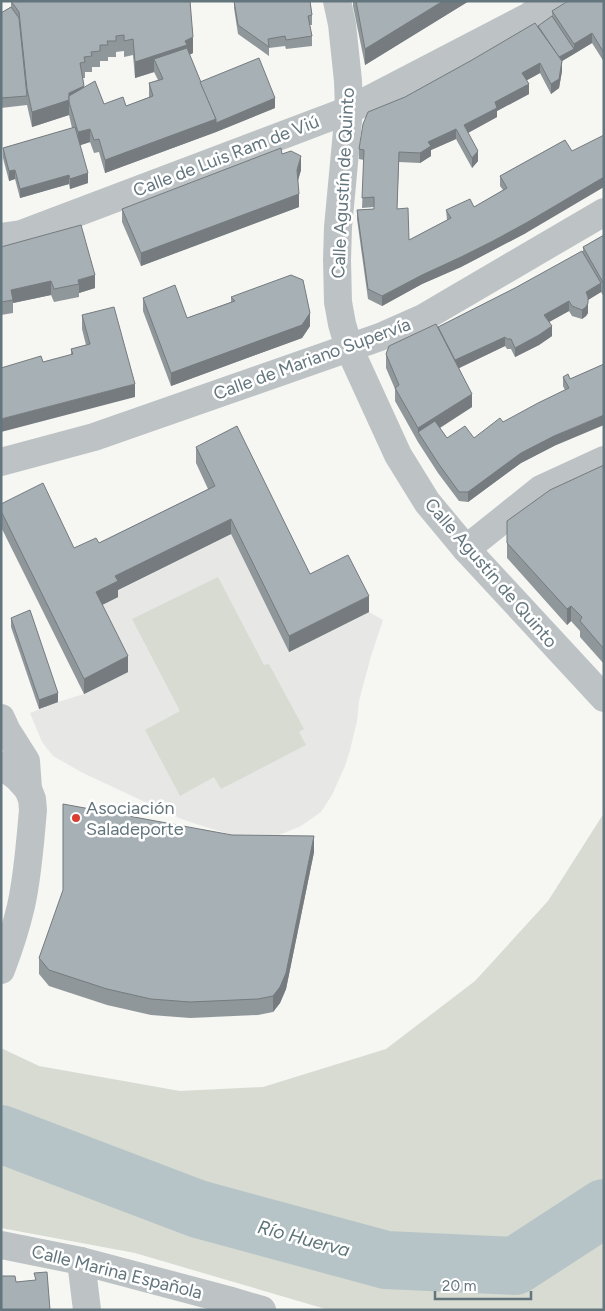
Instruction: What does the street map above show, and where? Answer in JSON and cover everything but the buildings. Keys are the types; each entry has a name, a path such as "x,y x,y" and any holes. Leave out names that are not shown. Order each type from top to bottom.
{"street":[{"name":"Calle Agustín de Quinto","path":"337,1 342,24 349,110 338,227 337,260 338,302 348,348 398,455 427,502 466,549 604,698"},
{"name":"Calle de Luis Ram de Viú","path":"1,237 21,234 349,110 528,17 550,1"},
{"name":"Calle de Mariano Supervía","path":"1,462 94,437 380,337 422,318 604,212"},
{"path":"466,549 541,489 604,460"},
{"path":"1,718 26,761 28,789 32,799 33,810 26,877 20,906 1,970"},
{"path":"1,765 18,778 28,789"},
{"name":"Calle Marina Española","path":"1,1245 81,1261 262,1310"},
{"path":"81,1261 87,1310"}],"shaded area":[{"path":"231,534 289,651 369,612 383,620 359,701 357,721 350,750 332,795 321,812 301,826 279,835 232,835 193,823 83,773 53,756 42,742 30,713 84,694 96,608 117,597 115,592"},
{"path":"218,577 264,665 269,664 304,729 299,732 306,745 221,789 214,777 180,796 145,730 180,711 132,619"},
{"path":"604,813 604,1310 329,1310 135,1253 1,1228 1,1048 39,1066 180,1091 263,1087 386,1049 475,981 548,901"}],"waterway":[{"name":"Río Huerva","path":"1,1134 198,1209 386,1260 515,1266 604,1208"}],"place":[{"name":"Asociación Saladeporte","path":"76,818"}]}
